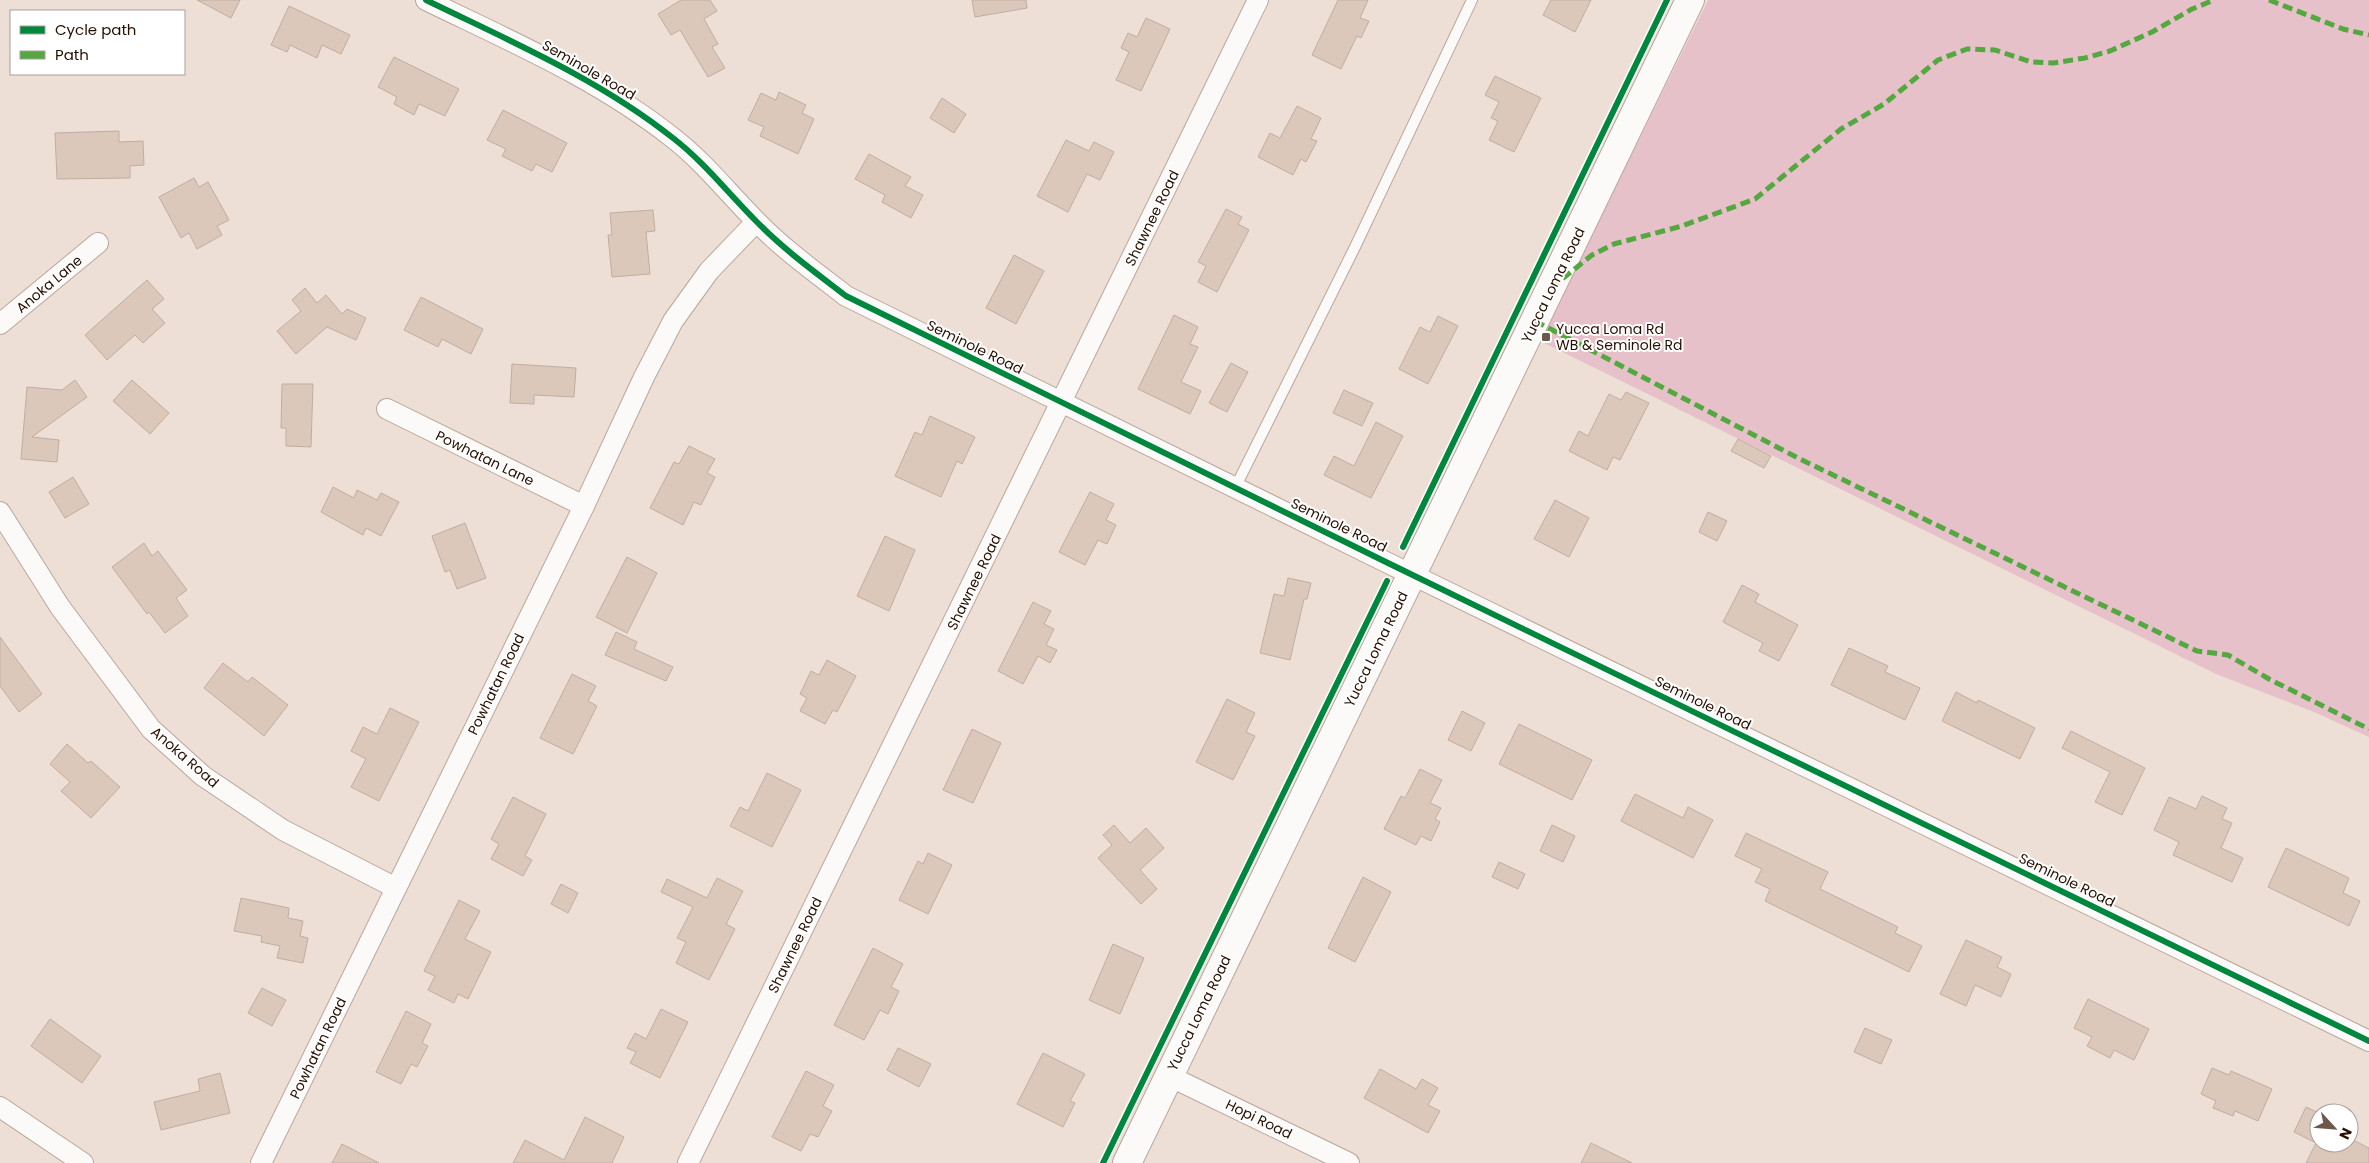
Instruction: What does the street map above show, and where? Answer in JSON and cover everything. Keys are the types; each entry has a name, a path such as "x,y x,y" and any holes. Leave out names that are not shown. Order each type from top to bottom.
{"main road":[{"name":"Yucca Loma Road","path":"1127,1163 1690,0"}],"street":[{"name":"Seminole Road","path":"426,0 552,61 621,102 673,138 722,182 756,222 793,255 846,296 1062,404 2369,1041"},
{"name":"Shawnee Road","path":"688,1163 1062,404 1258,0"},
{"name":"Powhatan Road","path":"261,1163 673,321 709,271 756,222"},
{"name":"Anoka Lane","path":"0,324 98,243"},
{"name":"Powhatan Lane","path":"387,409 584,506"},
{"name":"Anoka Road","path":"0,512 60,607 151,729 203,776 283,830 396,888"},
{"name":"Hopi Road","path":"1169,1076 1349,1163"},
{"path":"0,1107 83,1163"}],"lane":[{"path":"1235,488 1355,247 1472,0"}],"shaded area":[{"path":"1708,0 2369,0 2369,737 2314,712 2216,674 1540,341"}],"building":[{"path":"197,0 240,0 231,18"},
{"path":"681,0 710,0 717,11 704,19 718,44 712,47 725,68 708,77 680,30 671,35 658,14"},
{"path":"972,0 1026,0 1027,8 975,17"},
{"path":"1338,0 1368,0 1360,18 1369,21 1361,38 1357,36 1341,69 1312,55"},
{"path":"1551,0 1591,0 1575,32 1543,15"},
{"path":"289,6 350,35 341,54 322,45 317,58 290,45 287,52 271,45"},
{"path":"1146,18 1170,29 1141,91 1116,80 1129,52 1121,48 1128,33 1137,37"},
{"path":"394,57 459,89 445,116 419,104 414,115 394,104 397,97 378,87"},
{"path":"1495,76 1541,98 1514,152 1489,140 1498,121 1491,118 1499,102 1485,95"},
{"path":"779,92 806,105 802,113 814,119 798,154 760,136 764,127 748,120 761,93 776,100"},
{"path":"942,98 966,114 954,133 930,118"},
{"path":"1297,106 1321,118 1311,139 1317,141 1306,162 1301,159 1293,175 1258,157 1270,133 1280,138"},
{"path":"503,110 567,143 552,172 536,164 532,171 502,156 506,149 487,140"},
{"path":"119,131 119,142 143,141 144,165 130,166 130,178 57,179 55,133"},
{"path":"1066,140 1089,151 1094,142 1114,152 1100,180 1087,174 1068,212 1037,196"},
{"path":"869,154 911,177 905,186 923,195 911,218 882,202 885,195 855,179"},
{"path":"194,178 199,187 208,182 229,220 217,226 222,235 197,249 189,233 181,238 159,197"},
{"path":"1226,209 1242,217 1238,224 1249,230 1217,292 1198,282 1206,266 1198,262"},
{"path":"653,210 655,231 646,232 650,274 612,277 608,235 612,235 610,213"},
{"path":"1014,255 1044,271 1016,324 986,308"},
{"path":"147,280 164,299 152,309 165,323 143,343 135,335 107,360 85,335"},
{"path":"305,288 317,303 326,295 342,314 347,309 366,318 356,340 327,327 296,354 277,331 301,311 292,300"},
{"path":"421,297 483,329 471,354 442,339 438,347 404,330"},
{"path":"1174,315 1198,327 1190,344 1198,347 1181,382 1201,391 1190,414 1138,389"},
{"path":"1438,316 1458,326 1428,384 1399,369 1420,327 1430,332"},
{"path":"1231,363 1248,372 1227,412 1209,403"},
{"path":"512,364 576,368 574,397 534,395 534,404 510,403"},
{"path":"75,380 87,397 32,437 59,440 57,462 21,459 27,387 62,390"},
{"path":"132,380 169,413 150,434 113,401"},
{"path":"282,384 313,384 311,447 286,446 286,428 281,428"},
{"path":"1344,390 1373,403 1362,426 1333,413"},
{"path":"1626,392 1649,403 1620,460 1613,457 1607,470 1569,451 1579,431 1588,436 1609,394 1621,400"},
{"path":"930,416 975,437 962,464 957,461 941,497 895,476 915,432 922,435"},
{"path":"1376,422 1403,436 1371,498 1324,475 1334,456 1354,466"},
{"path":"1738,439 1771,456 1764,468 1731,451"},
{"path":"689,446 715,459 707,473 715,477 701,505 694,502 683,525 650,508 674,462 679,464"},
{"path":"73,477 89,504 65,518 49,492"},
{"path":"333,487 354,498 357,490 377,500 381,493 399,502 381,536 366,528 363,535 321,512"},
{"path":"1090,492 1114,504 1106,520 1116,525 1107,544 1098,540 1085,565 1059,552"},
{"path":"1555,500 1589,518 1569,557 1534,539"},
{"path":"1708,512 1727,521 1717,541 1699,532"},
{"path":"465,523 486,578 457,589 450,570 445,572 432,536"},
{"path":"885,536 915,550 889,611 857,596"},
{"path":"144,543 152,556 158,551 187,590 176,598 188,616 165,633 149,612 147,614 112,567"},
{"path":"627,557 657,573 627,633 596,617"},
{"path":"1288,578 1311,583 1307,599 1304,599 1290,660 1260,653 1274,594 1284,596"},
{"path":"1742,585 1759,594 1755,602 1798,625 1779,661 1759,651 1763,643 1723,622"},
{"path":"1033,602 1051,611 1044,624 1054,629 1046,645 1057,650 1050,663 1038,656 1023,684 998,671"},
{"path":"616,632 637,642 634,649 673,667 666,681 605,655"},
{"path":"0,637 42,694 19,712 0,686"},
{"path":"1849,648 1888,666 1885,672 1920,688 1905,720 1831,685"},
{"path":"827,660 856,676 837,712 833,710 825,724 800,711 807,698 800,694 811,671 819,675"},
{"path":"223,663 248,682 252,677 288,705 264,736 204,688"},
{"path":"572,674 596,686 588,701 597,706 573,754 540,738"},
{"path":"1956,692 1977,703 1978,700 2035,728 2020,759 1942,721"},
{"path":"1227,699 1255,713 1246,732 1255,736 1233,780 1196,762"},
{"path":"390,708 419,722 379,801 351,787 366,759 351,751 363,727 377,734"},
{"path":"1462,711 1485,723 1471,751 1448,740"},
{"path":"1519,724 1592,760 1572,800 1499,764"},
{"path":"972,729 1001,743 973,803 943,790"},
{"path":"2071,731 2145,768 2122,815 2095,802 2110,772 2062,748"},
{"path":"67,744 88,763 91,761 120,787 91,818 61,791 70,782 50,764"},
{"path":"1420,769 1442,780 1430,803 1441,808 1435,819 1440,822 1431,841 1421,836 1416,845 1384,829 1401,796 1405,798"},
{"path":"767,773 801,790 772,847 730,826 740,807 748,811"},
{"path":"1635,794 1683,818 1688,807 1713,820 1693,858 1621,821"},
{"path":"2202,796 2227,808 2222,819 2232,823 2221,848 2243,858 2232,882 2173,855 2179,842 2154,830 2169,797 2196,809"},
{"path":"513,797 546,814 525,856 532,860 523,876 491,859 499,844 491,839"},
{"path":"1114,825 1130,843 1146,828 1164,848 1140,870 1157,889 1141,904 1098,858 1112,845 1103,835"},
{"path":"1552,825 1575,836 1563,862 1540,851"},
{"path":"1746,833 1828,872 1820,889 1898,927 1895,933 1922,946 1909,972 1765,901 1770,889 1755,882 1762,869 1735,856"},
{"path":"2286,848 2349,878 2343,893 2360,901 2349,926 2268,887"},
{"path":"928,853 952,865 928,914 899,900 918,861 923,864"},
{"path":"1499,862 1525,874 1518,889 1492,877"},
{"path":"1363,877 1391,892 1355,962 1328,948"},
{"path":"717,878 743,891 726,924 735,929 709,980 676,963 686,942 677,938 693,907 661,892 667,879 707,898"},
{"path":"561,884 578,893 568,913 551,904"},
{"path":"241,898 289,908 288,918 303,921 300,936 308,938 303,963 277,958 280,946 261,942 262,936 234,931"},
{"path":"459,900 480,911 465,939 491,952 468,999 458,994 454,1003 428,990 435,976 424,971"},
{"path":"1966,940 2002,957 1997,967 2011,974 2001,997 1975,985 1966,1006 1940,994"},
{"path":"1113,944 1144,958 1120,1014 1089,1000"},
{"path":"873,948 903,964 891,987 899,991 888,1014 880,1010 864,1040 834,1025"},
{"path":"262,988 286,1000 272,1026 248,1013"},
{"path":"2088,999 2149,1029 2134,1060 2114,1050 2110,1058 2087,1046 2092,1037 2074,1028"},
{"path":"661,1009 688,1022 660,1078 630,1063 636,1052 627,1048 635,1033 646,1039"},
{"path":"406,1011 431,1024 422,1043 428,1046 417,1067 411,1064 401,1084 376,1072"},
{"path":"50,1019 101,1056 82,1083 31,1046"},
{"path":"1865,1028 1892,1040 1881,1064 1854,1052"},
{"path":"898,1048 931,1064 919,1087 887,1070"},
{"path":"1043,1053 1085,1074 1070,1101 1075,1103 1063,1127 1017,1104"},
{"path":"2212,1068 2229,1075 2231,1071 2272,1089 2258,1121 2235,1111 2233,1116 2213,1108 2216,1101 2201,1094"},
{"path":"1380,1069 1416,1089 1422,1079 1438,1088 1428,1105 1440,1111 1428,1133 1364,1098"},
{"path":"806,1071 834,1085 823,1106 832,1111 818,1137 810,1134 801,1151 772,1137"},
{"path":"220,1073 230,1113 161,1130 154,1102 200,1091 198,1079"},
{"path":"2306,1107 2309,1108 2309,1140 2294,1132"},
{"path":"585,1117 624,1137 612,1163 513,1163 525,1140 564,1160"},
{"path":"1591,1143 1632,1163 1581,1163"},
{"path":"2359,1143 2369,1148 2369,1163 2306,1163 2311,1153 2359,1153"},
{"path":"342,1144 379,1163 332,1163"}],"marked path":[{"path":"1551,288 1592,255 1614,244 1682,226 1755,199 1841,129 1884,104 1938,60 1967,49 1995,50 2031,62 2053,63 2085,58 2110,51 2152,32 2192,9 2214,0"},
{"path":"2269,0 2343,29 2369,35"},
{"path":"1535,321 1800,459 2197,651 2228,655 2269,679 2369,729"}],"cycle path":[{"path":"426,0 553,62 615,97 645,117 695,157 777,241 846,296 1388,563 2369,1041"},
{"path":"1403,547 1667,0"},
{"path":"1103,1163 1387,581"}],"place":[{"name":"Yucca Loma Rd WB & Seminole Rd","path":"1546,337"}]}
